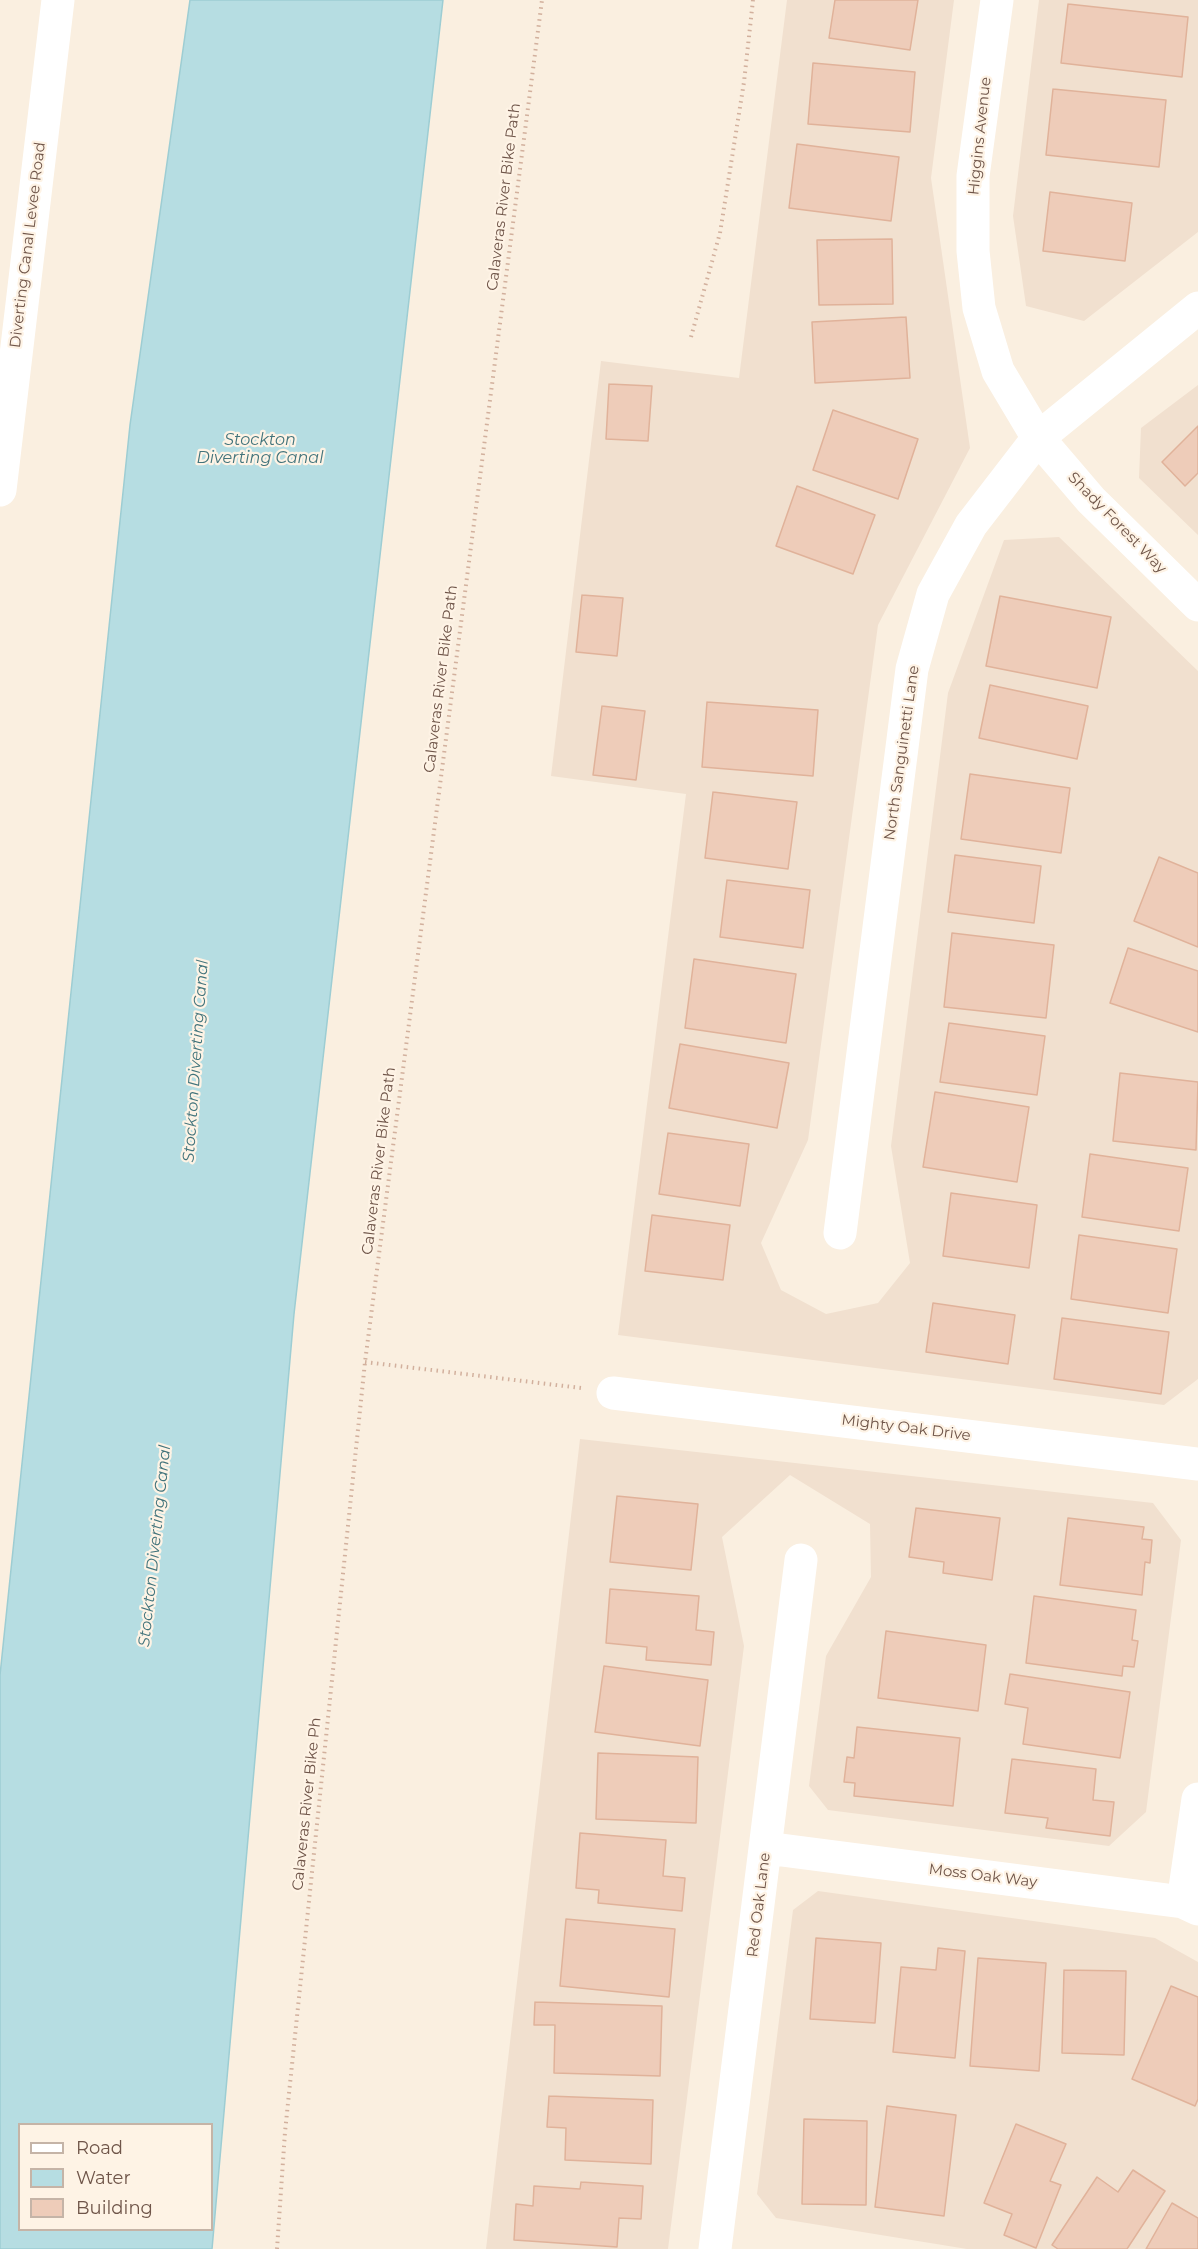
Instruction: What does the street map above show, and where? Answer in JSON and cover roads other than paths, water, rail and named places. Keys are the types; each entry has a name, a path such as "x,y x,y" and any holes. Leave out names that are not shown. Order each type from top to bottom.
{"street":[{"name":"Diverting Canal Levee Road","path":"0,490 58,0"},
{"name":"Higgins Avenue","path":"997,0 973,176 973,250 979,308 998,371 1038,438"},
{"name":"North Sanguinetti Lane","path":"840,1233 912,669 933,594 971,525 1038,438 1198,308"},
{"name":"Shady Forest Way","path":"1038,438 1091,500 1198,605"},
{"name":"Mighty Oak Drive","path":"613,1392 1198,1464"},
{"name":"Red Oak Lane","path":"715,2249 801,1560"},
{"path":"1191,1906 1198,1799"},
{"name":"Moss Oak Way","path":"766,1848 1191,1906"}],"water":[{"name":"Stockton Diverting Canal","path":"190,0 443,0 294,1314 212,2249 0,2249 0,1675 130,425"}]}
